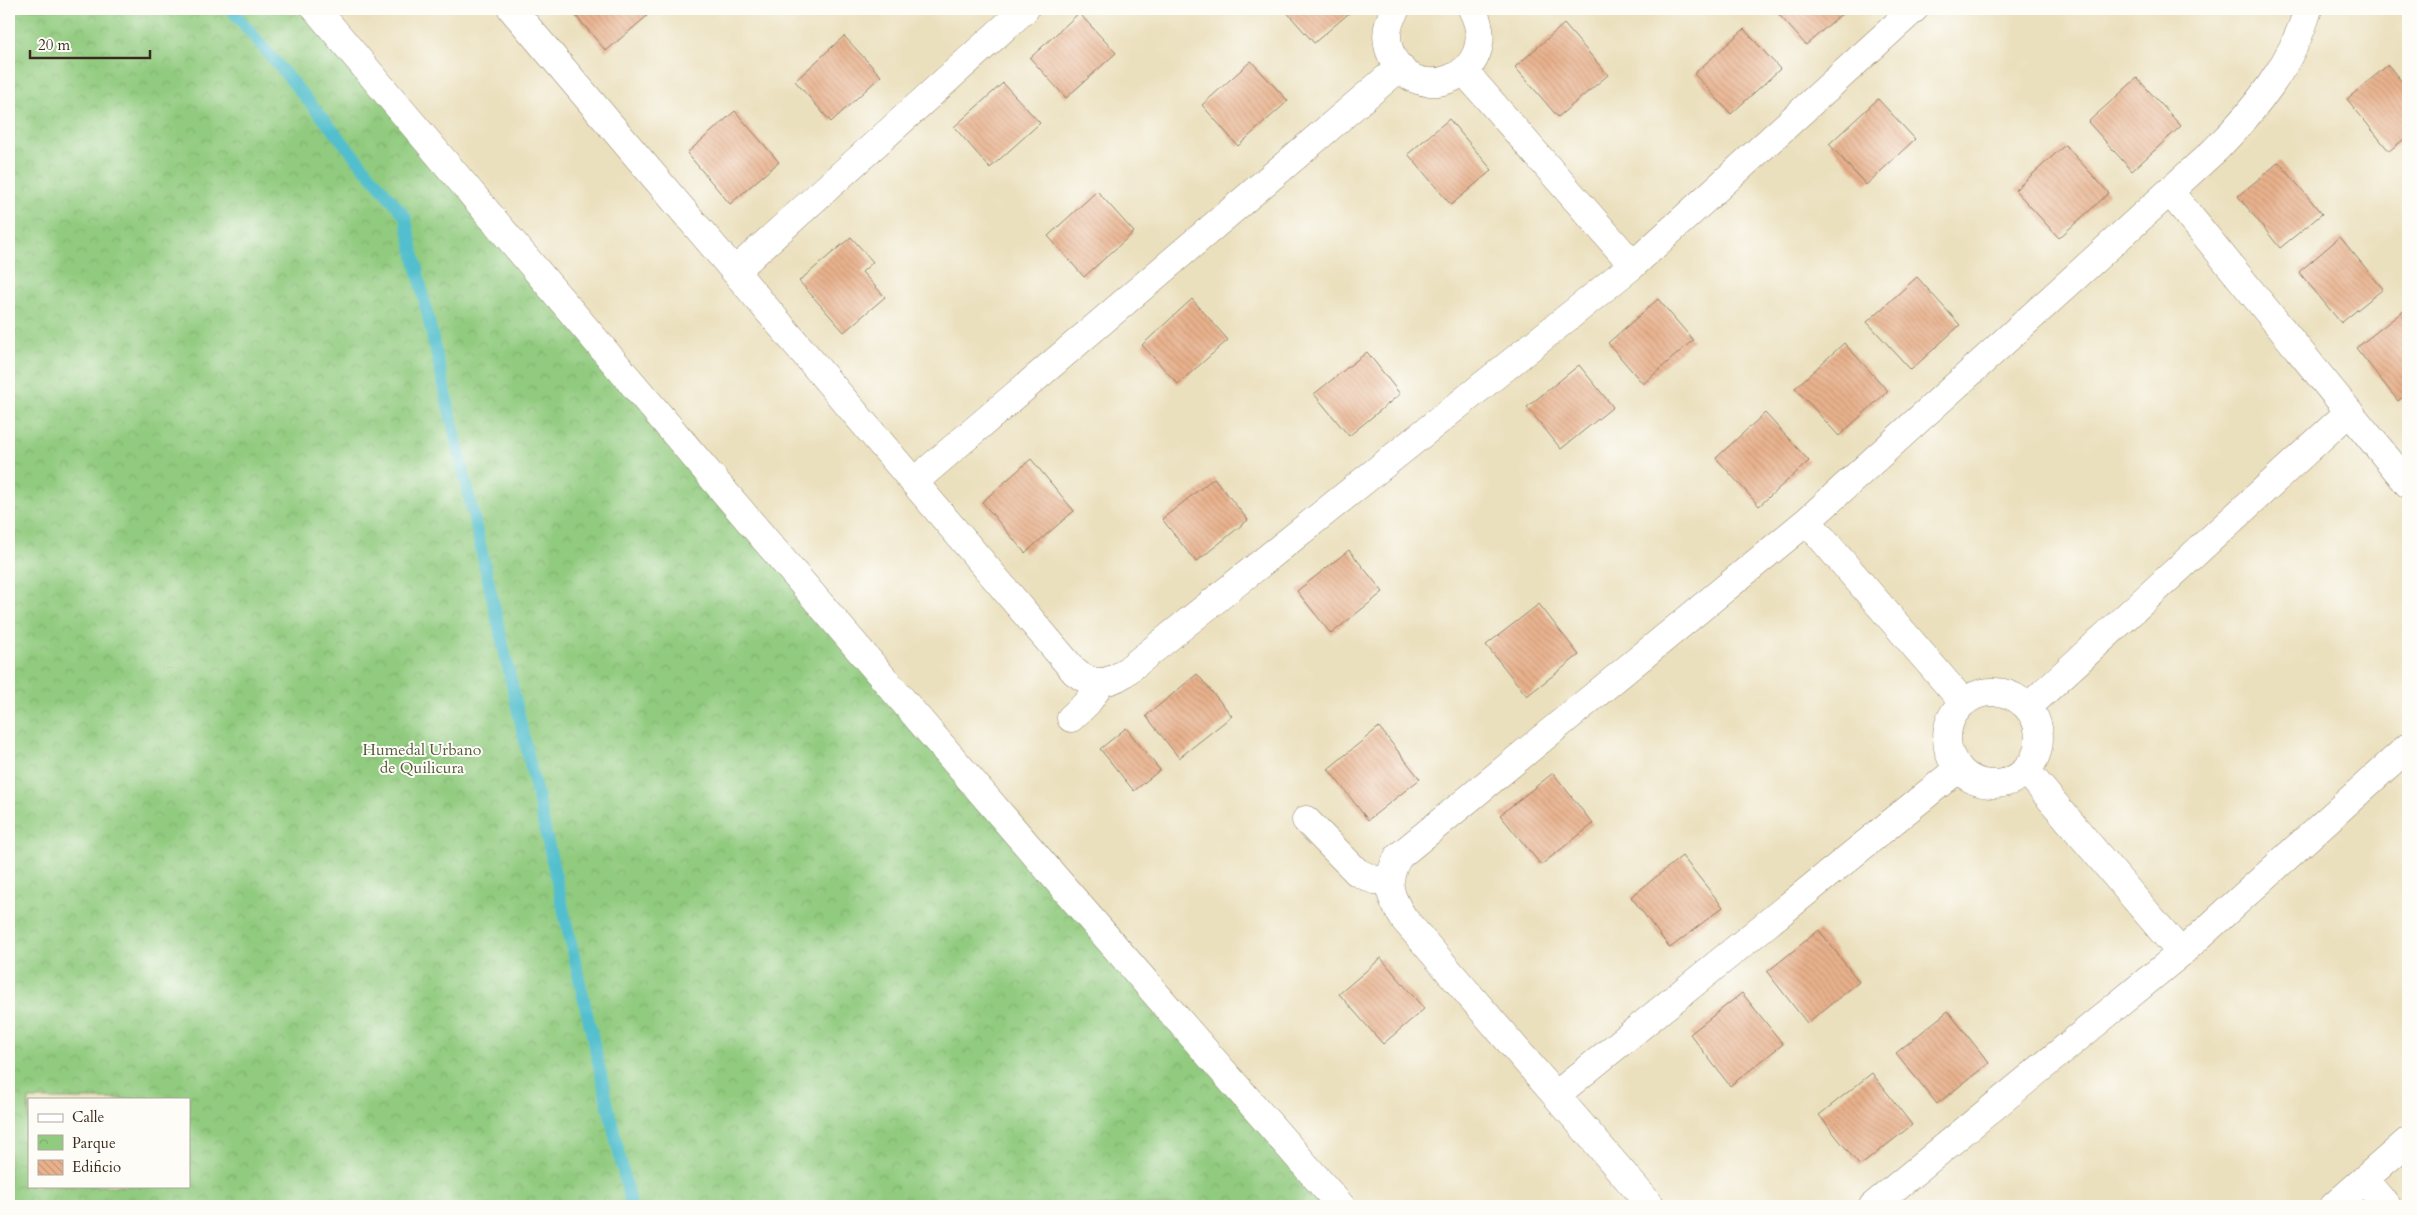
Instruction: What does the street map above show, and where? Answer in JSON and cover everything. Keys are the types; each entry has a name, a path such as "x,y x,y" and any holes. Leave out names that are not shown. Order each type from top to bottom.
{"street":[{"path":"316,9 556,296 1085,915 1341,1206"},
{"path":"512,9 736,270 1076,672 1083,678 1101,683 1113,680 1123,674 1633,265 1914,9"},
{"path":"736,270 1025,9"},
{"path":"1396,9 1389,21 1387,33 1392,57 1408,75 1431,82 1454,78 1473,61 1479,48 1478,21 1472,9"},
{"path":"1651,1206 1404,919 1396,906 1388,880 1398,857 1807,521 2170,192 2237,128 2262,98 2292,50 2308,9"},
{"path":"915,482 1400,67"},
{"path":"1464,71 1633,265"},
{"path":"2170,192 2408,484"},
{"path":"2028,707 2350,412"},
{"path":"1807,521 1963,702"},
{"path":"1071,718 1087,704 1101,683"},
{"path":"1997,692 2008,694 2028,707 2034,717 2039,740 2033,762 2016,778 1992,784 1968,777 1952,758 1947,735 1955,711 1963,702 1973,696 1997,692"},
{"path":"1873,1206 2181,953 2408,747"},
{"path":"1556,1095 1959,768"},
{"path":"2026,770 2181,953"},
{"path":"1306,820 1357,872 1374,880 1388,880"},
{"path":"2334,1206 2365,1181 2408,1141"},
{"path":"2365,1181 2387,1206"}],"green space":[{"name":"Humedal Urbano de Quilicura","path":"9,9 325,9 1346,1206 9,1206"}],"building":[{"path":"570,9 641,9 647,16 606,51"},
{"path":"1284,9 1354,9 1314,43"},
{"path":"1774,9 1847,9 1806,45"},
{"path":"1079,13 1116,53 1066,98 1030,58"},
{"path":"1564,24 1608,75 1558,117 1515,67"},
{"path":"1744,29 1780,69 1731,114 1694,74"},
{"path":"844,36 881,76 831,122 795,81"},
{"path":"1251,61 1288,101 1238,146 1202,105"},
{"path":"2388,65 2408,89 2408,136 2389,151 2347,99"},
{"path":"2137,78 2181,126 2132,171 2088,122"},
{"path":"1003,83 1040,123 990,168 954,127"},
{"path":"1878,99 1915,139 1866,185 1829,144"},
{"path":"735,111 779,162 730,204 687,153"},
{"path":"1449,119 1492,170 1451,205 1408,154"},
{"path":"2065,145 2109,193 2059,238 2015,190"},
{"path":"2279,162 2322,214 2280,248 2238,196"},
{"path":"1097,191 1134,232 1084,277 1048,236"},
{"path":"851,237 873,262 862,272 885,297 844,332 799,281"},
{"path":"2340,237 2383,289 2341,323 2299,272"},
{"path":"1917,277 1960,325 1911,370 1867,322"},
{"path":"1192,299 1228,340 1178,384 1142,345"},
{"path":"1658,299 1693,340 1643,384 1608,343"},
{"path":"2407,308 2408,393 2398,401 2356,348"},
{"path":"1844,343 1888,391 1839,436 1795,388"},
{"path":"1367,352 1400,394 1349,436 1314,394"},
{"path":"1579,365 1613,407 1561,449 1527,407"},
{"path":"1765,413 1809,461 1759,506 1716,458"},
{"path":"1031,459 1074,511 1025,553 982,502"},
{"path":"1214,478 1248,520 1196,562 1162,519"},
{"path":"1349,550 1383,592 1331,634 1297,591"},
{"path":"1539,604 1579,655 1527,696 1486,645"},
{"path":"1197,674 1232,716 1179,758 1146,716"},
{"path":"1379,727 1420,779 1368,820 1328,769"},
{"path":"1126,728 1160,770 1134,791 1100,749"},
{"path":"1553,773 1593,824 1541,865 1500,815"},
{"path":"1682,856 1723,907 1670,948 1631,897"},
{"path":"1819,930 1859,982 1807,1023 1767,972"},
{"path":"1381,958 1424,1009 1383,1044 1339,994"},
{"path":"1742,993 1783,1044 1730,1086 1690,1034"},
{"path":"1948,1011 1989,1063 1937,1104 1896,1053"},
{"path":"1872,1073 1912,1125 1860,1166 1819,1115"}],"waterway":[{"path":"231,9 405,216 631,1206"}]}
